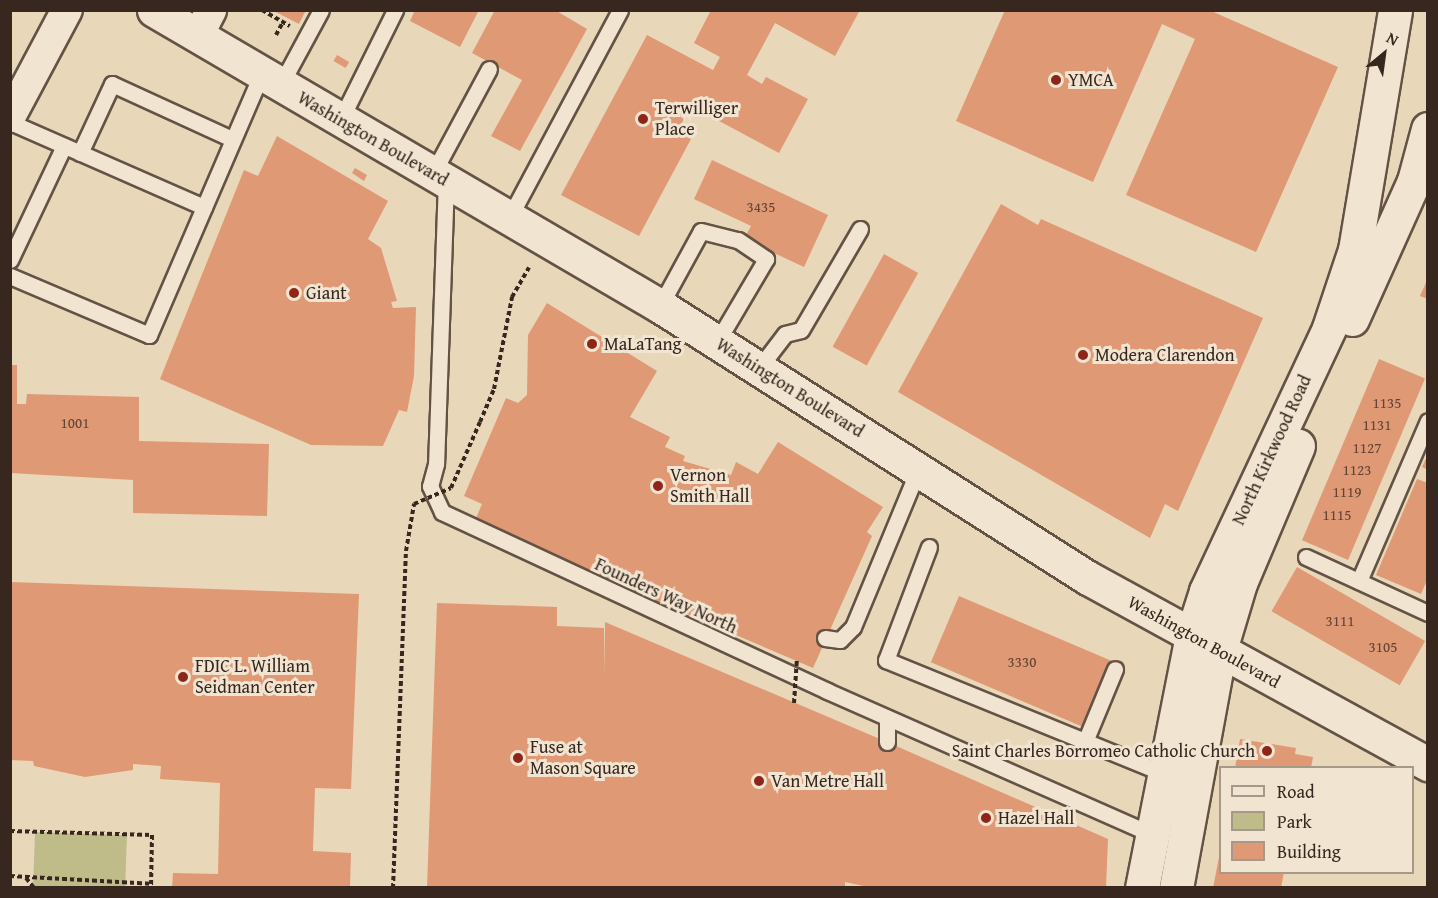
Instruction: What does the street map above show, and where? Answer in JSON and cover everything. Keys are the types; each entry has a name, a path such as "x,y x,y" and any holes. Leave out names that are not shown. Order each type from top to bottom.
{"main road":[{"name":"Washington Boulevard","path":"154,10 205,23 271,79 440,176 508,220 660,306 920,468 1088,578 1192,635 1220,653 1428,764"},
{"name":"North Kirkwood Road","path":"1142,888 1151,833 1192,635 1206,591 1329,328 1352,261 1369,185 1395,10"},
{"name":"North Kirkwood Road","path":"1176,888 1220,653 1240,584 1413,181 1428,129"}],"street":[{"path":"10,117 67,10"}],"lane":[{"path":"10,276 149,335 232,139 271,79 321,10"},
{"path":"341,119 395,10"},
{"path":"508,220 620,10"},
{"path":"440,176 489,69"},
{"path":"80,153 112,84 232,139"},
{"path":"10,122 204,207"},
{"path":"10,260 64,146"},
{"name":"Founders Way North","path":"440,176 436,464 430,492 435,505 455,520 827,691 1183,847"},
{"path":"759,368 785,334 801,330 860,229"},
{"path":"660,306 701,231 738,240 766,259 717,342"},
{"path":"1359,581 1428,421"},
{"path":"825,638 840,640 853,627 920,468"},
{"path":"929,547 886,660 1084,744 1164,773 1195,787"},
{"path":"1306,556 1428,613"},
{"path":"1084,744 1115,669"},
{"path":"887,718 887,742"}],"path":[{"path":"262,10 296,29"},
{"path":"276,35 283,22"},
{"path":"393,888 406,551 414,504 451,488 494,389 512,297 529,268"},
{"path":"794,703 796,658"},
{"path":"10,831 152,835 151,886 123,882 10,876"},
{"path":"26,877 34,888"},
{"path":"120,888 123,882"}],"green space":[{"path":"35,832 127,835 125,888 33,887"}],"building":[{"path":"272,10 306,10 299,24"},
{"path":"415,10 479,10 460,47 410,21"},
{"path":"495,10 555,10 587,29 520,151 491,136 522,80 472,53"},
{"name":"Terwilliger Place","path":"711,10 860,10 835,56 775,23 747,75 762,84 766,77 808,99 779,153 691,106 677,132 691,139 639,236 561,195 647,35 713,70 720,57 694,43"},
{"path":"1005,10 1209,10 1338,67 1256,252 1126,195 1195,39 1162,24 1093,182 956,121"},
{"path":"337,55 349,62 346,68 334,61"},
{"name":"Giant","path":"277,136 388,201 368,239 381,248 397,301 391,302 393,308 416,307 414,376 407,412 399,410 383,446 311,445 160,379 244,170 258,176"},
{"path":"712,160 828,215 804,267 744,239 751,226 694,199"},
{"path":"355,168 367,175 364,181 352,173"},
{"name":"Modera Clarendon","path":"1001,204 1038,225 1041,219 1263,318 1178,511 1165,504 1150,538 898,392"},
{"path":"884,254 918,273 867,366 833,347"},
{"path":"1428,278 1428,299 1420,296"},
{"name":"Vernon Smith Hall","path":"547,303 657,371 630,417 670,437 665,447 685,456 683,461 731,475 736,462 758,474 778,442 883,507 867,532 872,536 813,668 474,523 482,504 464,496 506,398 518,403 527,395 528,335"},
{"path":"1379,359 1425,379 1348,560 1302,540"},
{"path":"10,365 17,365 17,404 26,404 27,394 139,397 139,441 269,444 267,516 133,513 133,480 10,473"},
{"path":"1428,454 1428,470 1422,467"},
{"path":"1417,479 1428,483 1428,578 1421,594 1376,575"},
{"path":"1297,567 1425,641 1400,685 1272,611"},
{"name":"FDIC L. William Seidman Center","path":"10,582 359,594 351,789 315,788 313,851 351,853 350,888 172,888 173,873 218,874 220,783 160,779 161,766 133,764 133,770 85,777 34,766 33,761 10,760"},
{"path":"959,596 1114,662 1086,728 931,662"},
{"path":"437,603 557,607 557,626 604,628 605,675 605,622 887,742 1108,839 1106,888 873,888 845,882 845,888 427,888"},
{"name":"Saint Charles Borromeo Catholic Church","path":"1240,739 1296,748 1295,754 1313,757 1311,766 1235,766"},
{"path":"1219,857 1219,874 1284,874 1281,888 1213,888"}],"place":[{"name":"YMCA","path":"1056,80"},
{"name":"Terwilliger Place","path":"643,119"},
{"name":"Giant","path":"294,293"},
{"name":"MaLaTang","path":"592,344"},
{"name":"Modera Clarendon","path":"1083,355"},
{"name":"Vernon Smith Hall","path":"658,486"},
{"name":"FDIC L. William Seidman Center","path":"183,677"},
{"name":"Saint Charles Borromeo Catholic Church","path":"1267,751"},
{"name":"Fuse at Mason Square","path":"518,758"},
{"name":"Van Metre Hall","path":"759,781"},
{"name":"Hazel Hall","path":"986,818"}]}
